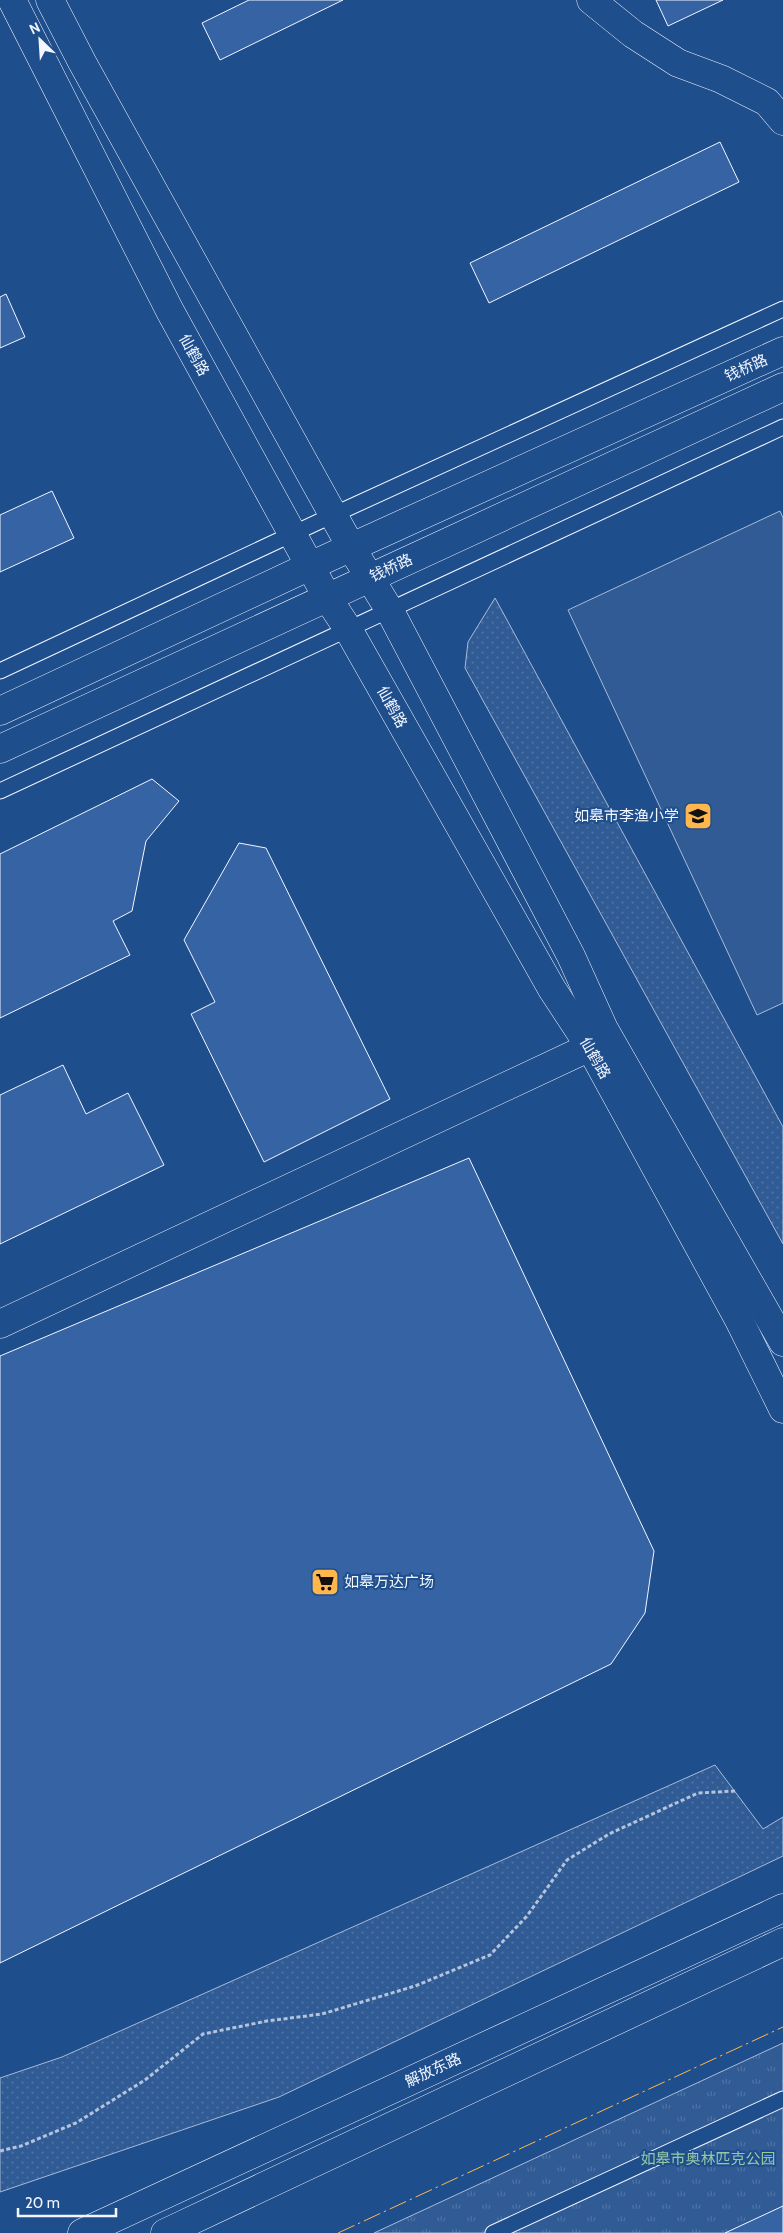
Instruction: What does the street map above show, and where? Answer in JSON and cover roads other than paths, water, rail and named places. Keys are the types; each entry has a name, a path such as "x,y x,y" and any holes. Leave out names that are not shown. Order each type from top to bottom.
{"street":[{"name":"仙鹤路","path":"12,0 170,311 327,597 348,629 552,989 590,1047 739,1320 783,1409"},
{"name":"仙鹤路","path":"50,0 82,62 333,515 390,611 571,956 604,1029 783,1342"},
{"path":"591,0 633,34 678,63 721,79 767,102 783,121"},
{"name":"钱桥路","path":"0,711 351,547 783,352"},
{"name":"钱桥路","path":"0,749 783,387"},
{"path":"0,1324 590,1047"},
{"name":"解放东路","path":"82,2233 783,1908"},
{"path":"165,2233 783,1942"}],"lane":[{"path":"0,671 333,515 783,309"},
{"path":"0,791 783,427"},
{"path":"493,2233 783,2099"}],"place":[{"name":"如皋市李渔小学","path":"698,816"},
{"name":"如皋万达广场","path":"325,1582"}],"park label":[{"name":"如皋市奥林匹克公园","path":"708,2159"}]}
